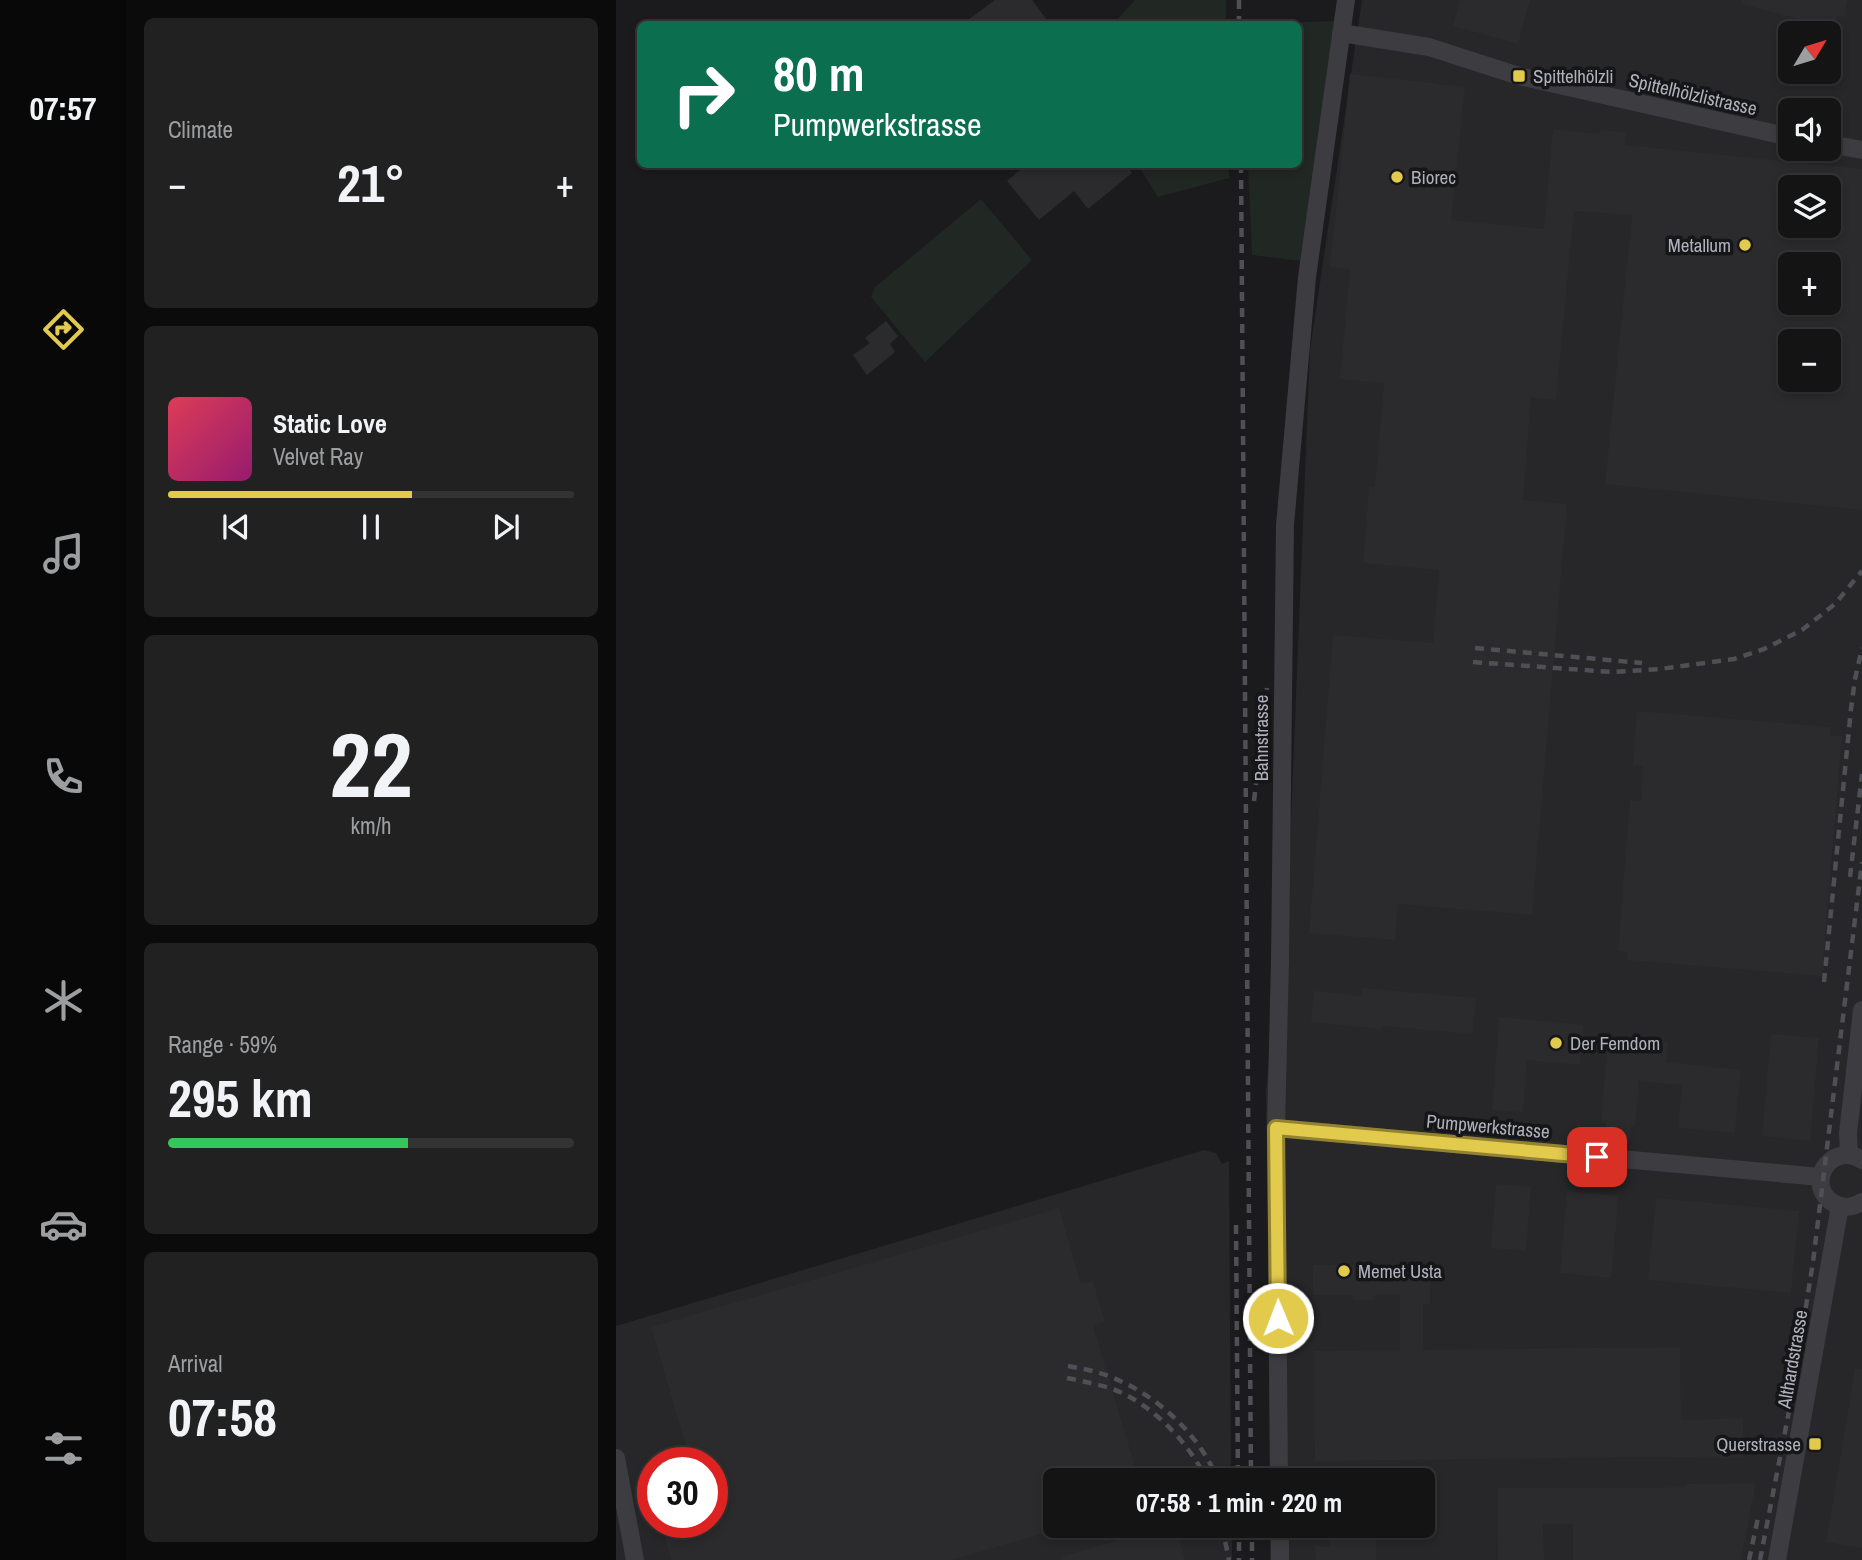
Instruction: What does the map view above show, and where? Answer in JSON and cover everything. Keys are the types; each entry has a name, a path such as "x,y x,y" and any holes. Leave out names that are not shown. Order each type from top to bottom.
{"street":[{"name":"Bahnstrasse","path":"1279,1468 1276,1128 1285,525 1307,277 1346,0"},
{"name":"Spittelhölzlistrasse","path":"1341,33 1429,47 1520,76 1778,134"},
{"path":"1841,146 1862,150"},
{"path":"1862,1010 1849,1133 1855,1158 1835,1157 1825,1166 1821,1177 1826,1198 1847,1207 1862,1202"},
{"name":"Pumpwerkstrasse","path":"1276,1128 1821,1177"},
{"name":"Althardstrasse","path":"1777,1560 1840,1206"},
{"path":"616,1458 635,1560"},
{"path":"1280,1538 1280,1560"}],"shaded area":[{"path":"1135,0 1226,0 1226,19 1221,21 1116,21"},
{"path":"1362,0 1862,0 1862,1560 1270,1560 1270,1538 1435,1538 1435,1468 1270,1468 1266,1090 1290,845 1310,350"},
{"path":"1334,21 1302,261 1252,255 1248,168 1302,168 1302,22"},
{"path":"1140,168 1229,168 1229,178 1158,197"},
{"path":"981,199 1032,260 925,362 871,297 875,287"},
{"path":"1204,1150 1216,1153 1222,1164 1229,1161 1231,1468 1043,1468 1043,1538 1232,1538 1232,1560 616,1560 616,1326"}],"building":[{"path":"995,0 1032,0 1048,21 966,21"},
{"path":"1460,0 1530,0 1518,44 1453,26"},
{"path":"1743,0 1848,0 1844,17 1837,15 1835,21 1806,21 1742,4"},
{"path":"1350,74 1465,87 1451,220 1544,229 1553,129 1599,134 1600,130 1626,132 1625,145 1862,169 1862,510 1605,484 1632,215 1574,211 1556,400 1531,397 1523,500 1567,504 1532,915 1398,904 1395,940 1309,933 1333,635 1433,643 1439,570 1363,563 1369,487 1375,487 1384,383 1340,379 1350,270 1330,267"},
{"path":"1022,168 1128,168 1132,173 1088,209 1074,191 1039,220 1007,181"},
{"path":"886,321 898,336 890,344 895,352 867,375 853,355 870,343 865,338"},
{"path":"1637,711 1831,727 1830,735 1842,736 1822,976 1627,960 1628,952 1618,951 1630,800 1641,801 1643,766 1633,765"},
{"path":"1362,988 1476,998 1473,1034 1311,1022 1314,991 1362,996"},
{"path":"1499,1017 1584,1025 1580,1065 1527,1060 1523,1112 1492,1110"},
{"path":"1771,1034 1819,1038 1810,1141 1762,1136"},
{"path":"1608,1036 1668,1041 1666,1062 1741,1070 1735,1133 1678,1128 1682,1085 1639,1081 1635,1125 1631,1125 1630,1141 1605,1139 1606,1122 1601,1122"},
{"path":"1496,1184 1531,1187 1526,1251 1491,1248"},
{"path":"1567,1191 1619,1196 1611,1278 1560,1273"},
{"path":"1656,1198 1799,1211 1791,1293 1648,1280"},
{"path":"1059,1208 1081,1284 1093,1281 1105,1322 1093,1325 1135,1468 1043,1468 1043,1533 952,1560 671,1560 665,1538 728,1538 728,1447 686,1447 651,1327"},
{"path":"1313,1265 1412,1265 1413,1281 1430,1281 1430,1305 1423,1304 1423,1350 1680,1347 1681,1420 1743,1418 1744,1458 1315,1461 1314,1351 1400,1350 1400,1294 1375,1294 1375,1300 1353,1300 1352,1295 1313,1295"},
{"path":"1855,1368 1862,1369 1862,1548 1826,1542"},
{"path":"1756,1483 1741,1560 1573,1560 1573,1524 1543,1524 1544,1560 1498,1560 1497,1488 1686,1487 1686,1484"},
{"path":"1125,1538 1179,1538 1185,1560 1061,1560 1061,1557"},
{"path":"1330,1538 1376,1538 1376,1560 1316,1560 1315,1546 1330,1547"}],"railway":[{"path":"1239,0 1239,21"},
{"path":"1241,168 1251,1468"},
{"path":"1473,662 1612,672 1660,669 1734,659 1764,649 1802,630 1835,604 1862,571"},
{"path":"1475,648 1642,663"},
{"path":"1824,982 1851,709 1862,648"},
{"path":"1254,801 1267,688"},
{"path":"1850,877 1862,774"},
{"path":"1760,1560 1791,1401 1813,1262 1862,862"},
{"path":"1236,1225 1238,1468"},
{"path":"1068,1366 1111,1377 1160,1405 1188,1432 1212,1468"},
{"path":"1067,1378 1110,1388 1140,1403 1167,1425 1200,1468"},
{"path":"1749,1560 1759,1513"},
{"path":"1224,1538 1229,1560"},
{"path":"1239,1538 1239,1560"},
{"path":"1252,1538 1252,1560"}],"place":[{"name":"Spittelhölzli","path":"1519,76"},
{"name":"Biorec","path":"1397,177"},
{"name":"Metallum","path":"1745,245"},
{"name":"Der Femdom","path":"1556,1043"},
{"name":"Memet Usta","path":"1344,1271"},
{"name":"Querstrasse","path":"1815,1444"}],"route":[{"path":"1278,1318 1276,1128 1597,1157"}]}
